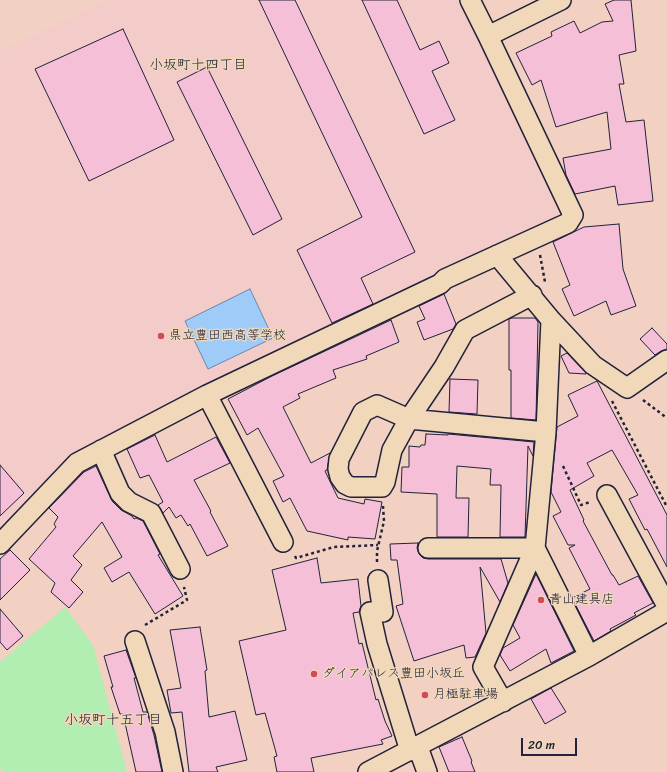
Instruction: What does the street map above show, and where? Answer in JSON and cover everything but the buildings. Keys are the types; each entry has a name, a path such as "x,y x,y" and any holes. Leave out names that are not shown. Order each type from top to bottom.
{"street":[{"path":"0,544 77,463 207,395 440,284 445,279 568,223 573,215 470,0"},
{"path":"488,36 561,0"},
{"path":"498,255 539,292 551,320 593,365 627,388 667,360"},
{"path":"539,292 465,330 444,367 409,420 392,450 385,482 382,487 351,487 345,484 340,477 338,469 339,459 363,412 377,405 409,420 546,432"},
{"path":"503,702 483,666 535,548 546,432 551,320"},
{"path":"207,395 283,542"},
{"path":"101,450 120,493 129,502 151,513 180,569"},
{"path":"607,495 667,606"},
{"path":"428,548 535,548"},
{"path":"535,548 589,656"},
{"path":"378,580 383,612 370,612 377,644 414,749 427,772"},
{"path":"368,772 589,656 667,612"},
{"path":"135,641 166,732 173,772"}],"path":[{"path":"537,236 539,292"},
{"path":"627,388 667,418"},
{"path":"612,400 667,507"},
{"path":"562,465 581,506 607,495"},
{"path":"378,580 377,551 384,521 382,487"},
{"path":"283,542 296,558 334,547 378,545"},
{"path":"135,641 142,627 187,600 180,569"}],"shaded area":[{"name":"県立豊田西高等学校","path":"108,0 459,0 561,211 557,222 69,462 0,530 0,51"}],"green space":[{"path":"65,607 93,645 127,772 3,772 0,767 0,662"}],"water":[{"path":"250,289 273,338 208,369 185,321"}],"place":[{"name":"県立豊田西高等学校","path":"161,336"},
{"name":"青山建具店","path":"541,600"},
{"name":"ダイアパレス豊田小坂丘","path":"314,674"},
{"name":"月極駐車場","path":"425,695"}],"district":[{"name":"小坂町十四丁目","path":"198,65"},
{"name":"小坂町十五丁目","path":"113,720"}]}
